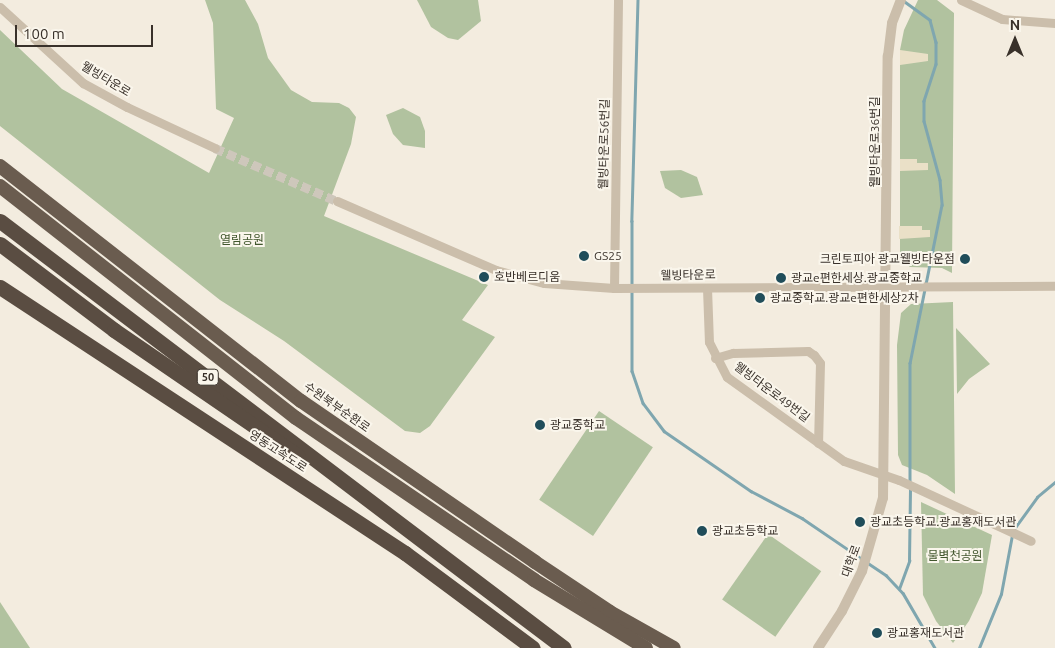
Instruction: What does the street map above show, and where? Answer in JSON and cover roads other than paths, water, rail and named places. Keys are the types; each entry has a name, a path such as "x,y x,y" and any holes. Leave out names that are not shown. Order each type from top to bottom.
{"highway":[{"name":"수원북부순환로","path":"0,166 301,401 610,612 674,648"},
{"path":"0,186 296,418 534,580 646,648"},
{"name":"영동고속도로","path":"0,221 416,533 564,648"},
{"name":"영동고속도로","path":"0,244 57,289 240,418 416,533"},
{"name":"영동고속도로","path":"0,288 405,552 533,648"}],"street":[{"name":"웰빙타운로56번길","path":"614,288 618,0"},
{"name":"웰빙타운로36번길","path":"886,287 888,56 896,11 901,0"},
{"path":"961,0 1002,19 1055,23"},
{"name":"웰빙타운로","path":"0,7 83,83 215,148"},
{"name":"웰빙타운로","path":"337,201 520,278 614,288 1055,286"},
{"name":"대학로","path":"818,648 842,611 862,571 872,542 883,498 886,287"},
{"name":"웰빙타운로49번길","path":"707,288 707,329 715,358 727,377 844,461 884,475"},
{"name":"웰빙타운로49번길","path":"715,358 733,353 808,351 814,355 820,363 818,443"},
{"path":"884,475 899,480 1031,541"}],"waterway":[{"path":"638,0 632,221 632,371 643,403 664,431 751,491 802,518 862,559"},
{"path":"904,1 930,20 936,42 936,64 924,101 924,121 940,180 942,205 910,363 910,482"},
{"path":"1014,529 1037,497 1055,482"},
{"path":"899,589 909,561 910,487"},
{"path":"979,648 1001,594 1012,535"},
{"path":"868,563 886,575 903,593 935,648"}],"tunnel":[{"path":"215,148 337,201"}],"place":[{"name":"GS25","path":"584,256"},
{"name":"크린토피아 광교웰빙타운점","path":"965,259"},
{"name":"호반베르디움","path":"484,277"},
{"name":"광교e편한세상.광교중학교","path":"781,278"},
{"name":"광교중학교.광교e편한세상2차","path":"760,298"},
{"name":"광교중학교","path":"540,425"},
{"name":"광교초등학교.광교홍재도서관","path":"860,522"},
{"name":"광교초등학교","path":"702,531"},
{"name":"광교홍재도서관","path":"877,633"}],"park label":[{"name":"열림공원","path":"242,240"},
{"name":"물벽천공원","path":"955,556"}]}
